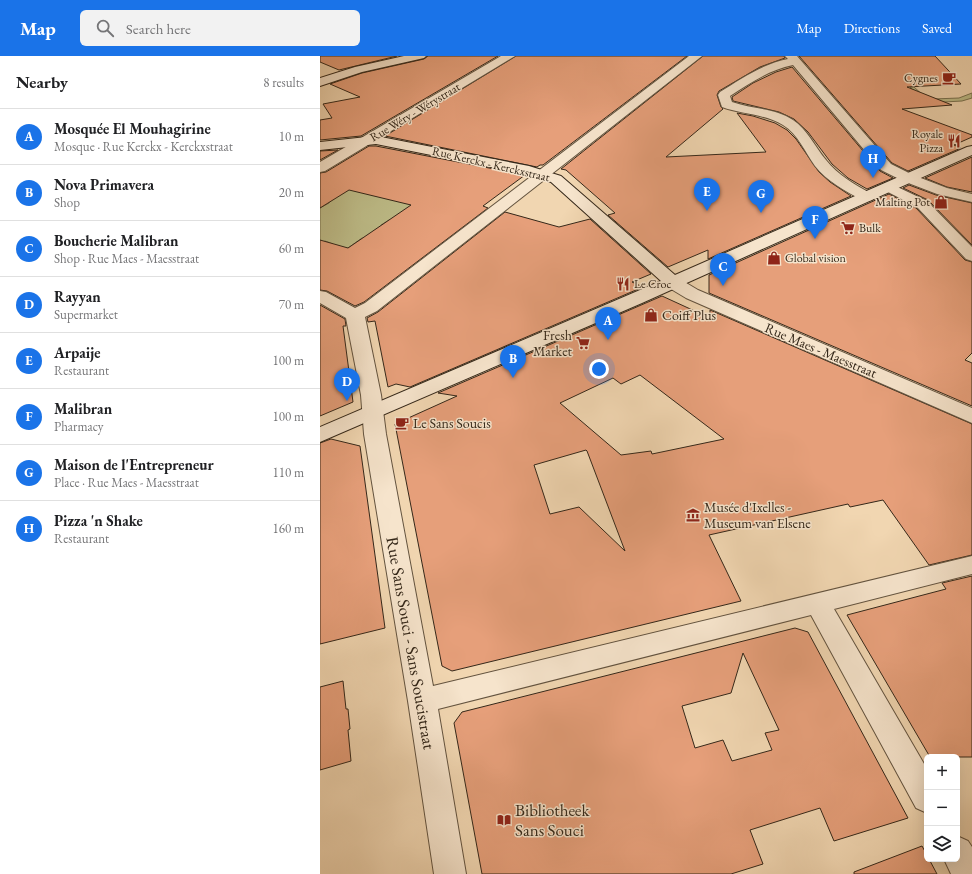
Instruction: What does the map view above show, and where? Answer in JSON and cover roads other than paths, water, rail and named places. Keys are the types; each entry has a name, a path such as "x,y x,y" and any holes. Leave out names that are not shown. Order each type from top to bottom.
{"street":[{"path":"320,82 359,69 420,56"},
{"name":"Rue Wéry - Wérystraat","path":"320,168 509,56"},
{"path":"320,296 355,315 371,307 696,56"},
{"path":"867,197 858,193 825,168 792,126 783,120 726,104 724,95 752,76 780,63 793,59 886,167 908,178 942,191 972,198"},
{"name":"Rue Kerckx - Kerckxstraat","path":"320,146 379,141 529,170 556,179 672,282"},
{"path":"320,435 972,150"},
{"path":"889,187 922,204 972,256"},
{"name":"Rue Maes - Maesstraat","path":"672,282 692,294 972,416"},
{"name":"Rue Sans Souci - Sans Soucistraat","path":"355,315 373,411 375,434 422,701 450,874"},
{"path":"422,701 972,565"},
{"path":"817,603 924,793"},
{"path":"960,858 969,874"}],"place":[{"name":"Cygnes","path":"949,78"},
{"name":"Royale Pizza","path":"954,141"},
{"name":"Pizza 'n Shake","path":"873,178"},
{"name":"Malting Pot","path":"941,202"},
{"name":"Arpaije","path":"707,211"},
{"name":"Maison de l'Entrepreneur","path":"761,213"},
{"name":"Bulk","path":"848,228"},
{"name":"Malibran","path":"815,239"},
{"name":"Global vision","path":"774,258"},
{"name":"Le Croc","path":"623,284"},
{"name":"Boucherie Malibran","path":"723,286"},
{"name":"Coiff Plus","path":"651,315"},
{"name":"Mosquée El Mouhagirine","path":"608,340"},
{"name":"Fresh Market","path":"583,343"},
{"name":"Nova Primavera","path":"513,378"},
{"name":"Rayyan","path":"347,401"},
{"name":"Le Sans Soucis","path":"402,423"},
{"name":"Musée d'Ixelles - Museum van Elsene","path":"693,515"},
{"name":"Bibliotheek Sans Souci","path":"504,820"}]}
